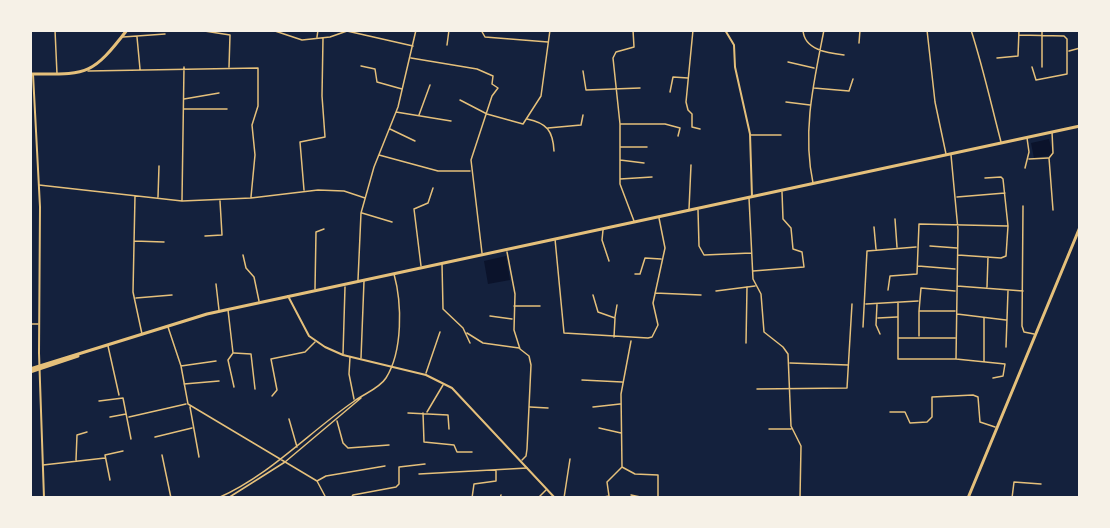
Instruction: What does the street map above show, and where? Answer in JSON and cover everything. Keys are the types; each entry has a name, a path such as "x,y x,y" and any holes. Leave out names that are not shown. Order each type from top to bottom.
{"main road":[{"path":"31,74 88,71 101,61 127,30"},
{"path":"30,371 227,309 1080,126"},
{"path":"968,498 1080,227"}],"street":[{"path":"55,30 57,74"},
{"path":"198,30 230,35 230,67"},
{"path":"272,30 297,40 323,38 346,31 414,46"},
{"path":"285,36 286,30"},
{"path":"317,38 318,30"},
{"path":"358,281 357,251 361,213 403,89 416,30"},
{"path":"447,45 449,30"},
{"path":"481,30 484,37 549,42"},
{"path":"460,100 487,114 520,125 542,96 550,30"},
{"path":"633,30 634,47 616,52 613,56 620,124 620,180 635,222"},
{"path":"693,30 686,105 692,114 692,127 700,129"},
{"path":"725,30 734,45 735,67 750,135 753,271 763,306 764,332 783,347 789,363 792,429 801,446 800,498"},
{"path":"804,30 805,39 819,50 844,55"},
{"path":"813,184 808,153 811,105 815,69 824,30"},
{"path":"859,43 860,30"},
{"path":"927,30 935,102 949,155 956,197 958,248 956,359"},
{"path":"971,30 979,62 990,90 1001,143"},
{"path":"997,58 1018,56 1019,30"},
{"path":"1042,30 1042,67"},
{"path":"122,37 165,34"},
{"path":"1019,35 1065,37 1067,75 1036,80 1032,67"},
{"path":"137,37 140,69"},
{"path":"304,190 300,142 325,137 321,96 323,38"},
{"path":"1067,51 1080,48"},
{"path":"411,58 477,69 493,76 492,84 498,90 492,96 471,160 482,254"},
{"path":"788,62 815,69"},
{"path":"361,66 375,69 377,82 403,89"},
{"path":"182,201 184,67"},
{"path":"88,71 257,67 258,106 252,125 255,155 251,198"},
{"path":"584,71 586,90 617,87 640,88"},
{"path":"31,74 38,185 44,498"},
{"path":"670,92 673,77 688,78"},
{"path":"813,88 849,91 853,79"},
{"path":"419,116 430,85"},
{"path":"183,100 219,93"},
{"path":"786,102 811,105"},
{"path":"183,109 227,109"},
{"path":"396,112 451,121"},
{"path":"547,128 581,125 583,116"},
{"path":"526,119 541,122 547,128 553,136 554,151"},
{"path":"620,124 665,124 680,128 678,136"},
{"path":"390,129 415,141"},
{"path":"1028,159 1049,158 1053,155 1052,131"},
{"path":"750,135 781,135"},
{"path":"1025,168 1028,159 1027,137"},
{"path":"620,147 646,147"},
{"path":"379,155 431,170 471,171"},
{"path":"1049,158 1053,210"},
{"path":"619,159 644,163"},
{"path":"689,210 691,165"},
{"path":"158,198 159,166"},
{"path":"620,180 652,177"},
{"path":"958,255 1006,256 1008,226 1002,178 985,178"},
{"path":"38,185 182,201 251,198 304,190 344,191 365,198"},
{"path":"421,267 414,209 429,203 433,188"},
{"path":"753,271 804,267 802,252 793,249 791,228 783,219 782,191"},
{"path":"956,197 1005,193"},
{"path":"135,196 135,298 142,335"},
{"path":"205,236 222,235 220,200"},
{"path":"1023,206 1023,331 1036,335"},
{"path":"699,208 699,246 704,255 752,253"},
{"path":"361,213 392,222"},
{"path":"555,239 563,333 648,339 654,334 658,325 653,307 665,248 658,217"},
{"path":"895,219 897,248"},
{"path":"888,290 890,276 916,275 919,224 1008,226"},
{"path":"874,227 876,250"},
{"path":"603,228 603,242 609,261"},
{"path":"315,290 316,232 324,229"},
{"path":"134,240 164,242"},
{"path":"930,246 958,248"},
{"path":"863,327 866,253 869,250 917,247"},
{"path":"507,249 515,294 513,319 520,349 531,362 527,455 521,461"},
{"path":"243,255 246,268 254,277 259,302"},
{"path":"987,288 988,257"},
{"path":"635,274 641,273 645,258 662,260"},
{"path":"442,263 442,307 480,342 520,349"},
{"path":"917,266 957,269"},
{"path":"228,498 285,462 382,383 392,364 400,320 394,273"},
{"path":"361,358 364,280"},
{"path":"216,284 219,311"},
{"path":"343,355 345,284"},
{"path":"956,285 1023,291"},
{"path":"716,291 756,286"},
{"path":"746,344 747,287"},
{"path":"919,337 921,288 956,291"},
{"path":"1006,347 1008,290"},
{"path":"655,293 701,295"},
{"path":"135,298 172,295"},
{"path":"593,295 598,312 615,318"},
{"path":"288,296 306,331 315,342 343,355 392,364 426,375 452,388 555,498"},
{"path":"864,304 919,301"},
{"path":"898,302 899,360 956,359 1006,365 1003,376 993,378"},
{"path":"877,303 876,328 880,334"},
{"path":"614,338 617,304"},
{"path":"757,389 847,388 852,304"},
{"path":"514,306 540,306"},
{"path":"227,309 233,353 228,360 234,387"},
{"path":"919,310 1006,320"},
{"path":"490,316 513,319"},
{"path":"876,318 898,317"},
{"path":"984,318 984,363"},
{"path":"30,324 39,324"},
{"path":"167,327 181,366 199,457"},
{"path":"426,375 440,332"},
{"path":"467,332 470,343"},
{"path":"898,338 956,338"},
{"path":"599,498 609,496 607,482 622,467 622,382 632,339"},
{"path":"273,396 277,390 271,359 305,352 315,342"},
{"path":"108,346 119,396 125,403 129,417 131,439"},
{"path":"233,353 251,354 255,389"},
{"path":"350,356 349,374 354,400"},
{"path":"181,366 216,361"},
{"path":"789,363 848,365"},
{"path":"582,380 622,382"},
{"path":"184,384 219,381"},
{"path":"427,413 444,384"},
{"path":"890,412 906,412 910,423 927,422 932,417 932,397 973,395 978,397 980,422 998,428"},
{"path":"99,401 119,396"},
{"path":"218,498 245,485 282,460 354,400 362,397"},
{"path":"593,406 621,404"},
{"path":"129,417 189,405 317,481 326,498"},
{"path":"530,406 548,408"},
{"path":"408,413 448,415 448,429"},
{"path":"423,413 424,442 454,445 457,452 472,453"},
{"path":"110,417 127,414"},
{"path":"289,419 297,447"},
{"path":"337,420 344,443 348,448 388,445"},
{"path":"155,437 193,428"},
{"path":"598,428 622,433"},
{"path":"769,429 792,429"},
{"path":"76,461 77,435 87,432"},
{"path":"110,480 105,458 107,453 123,451"},
{"path":"162,455 171,498"},
{"path":"43,465 105,458"},
{"path":"564,498 570,459"},
{"path":"351,498 353,495 396,487 399,484 399,467 425,464"},
{"path":"317,481 326,476 385,466"},
{"path":"622,467 635,474 658,475 658,498"},
{"path":"419,474 528,468"},
{"path":"472,498 474,484 496,481 496,471"},
{"path":"1012,498 1014,482 1041,484"},
{"path":"538,498 547,489"},
{"path":"236,494 238,498"},
{"path":"631,495 645,498"}],"water":[{"path":"1049,139 1053,155 1034,158 1031,143"},
{"path":"506,256 510,280 488,284 484,261"}]}
